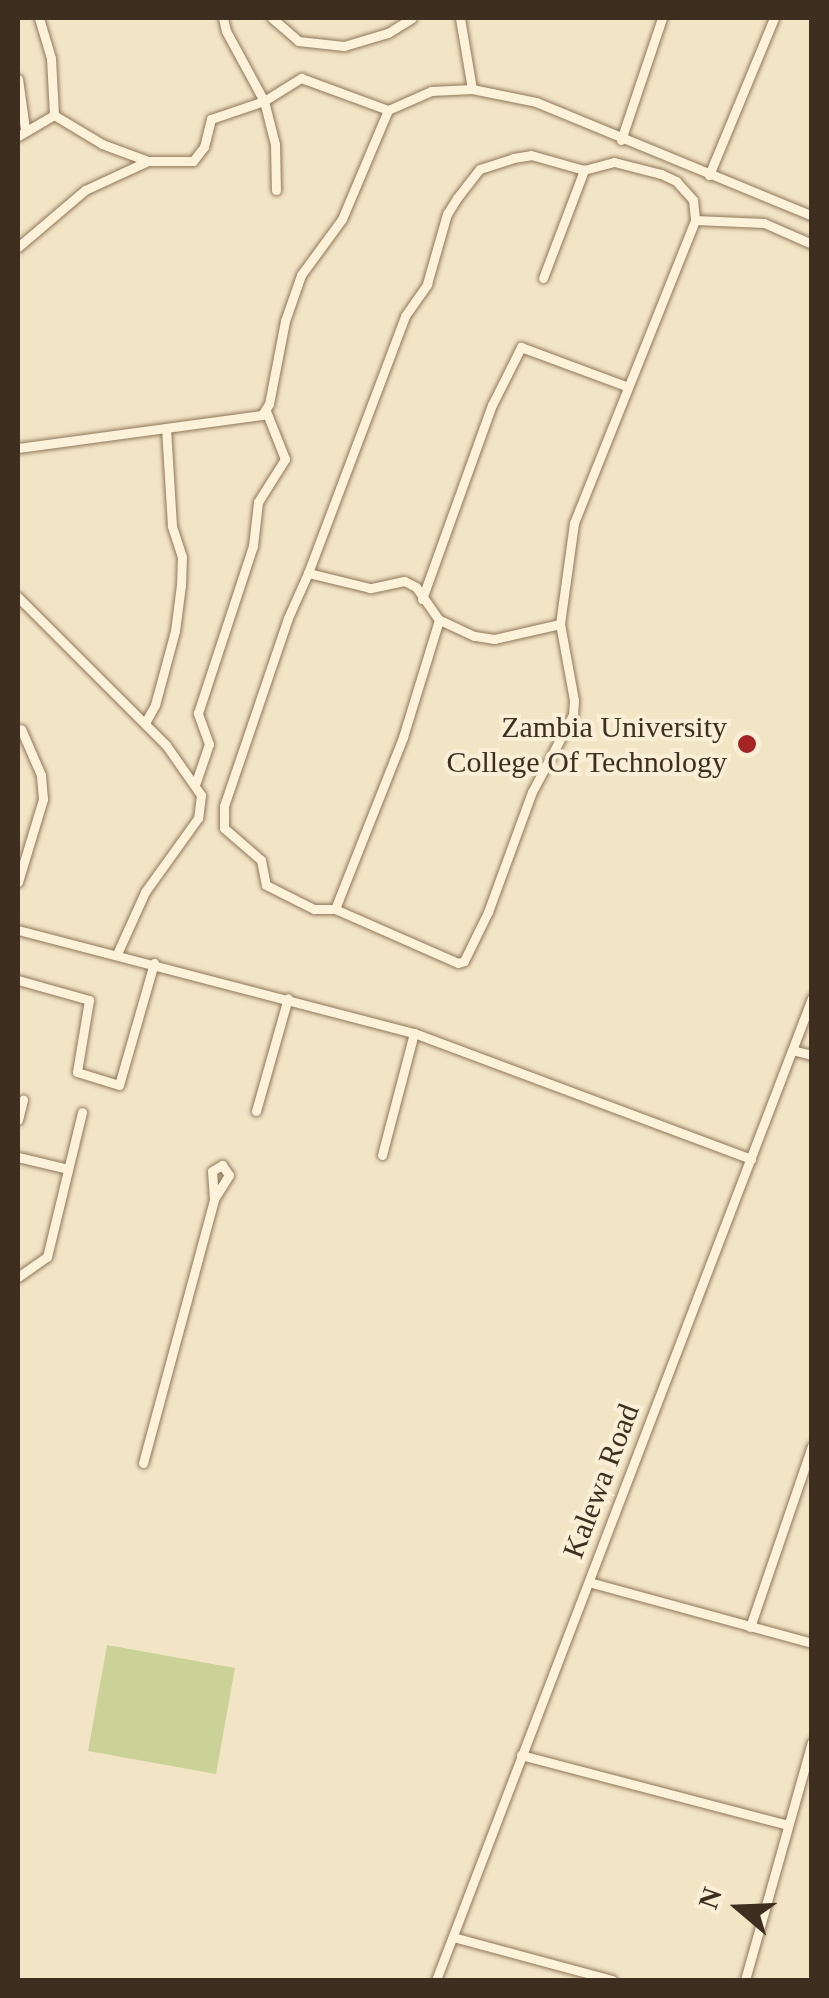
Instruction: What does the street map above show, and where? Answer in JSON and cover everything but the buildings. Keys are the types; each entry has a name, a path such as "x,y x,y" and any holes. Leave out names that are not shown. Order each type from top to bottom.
{"street":[{"path":"39,18 50,58 54,115"},
{"path":"223,18 226,31 264,101 275,144 276,190"},
{"path":"272,18 298,42 344,46 388,34 412,18"},
{"path":"460,18 472,89"},
{"path":"622,140 662,18"},
{"path":"709,175 774,18"},
{"path":"54,115 102,144 148,161 194,161 204,146 212,119 264,101 301,78 388,110 432,91 472,89 536,102 812,216"},
{"path":"18,79 21,132 54,115"},
{"path":"196,782 209,744 198,713 253,546 258,502 285,459 266,411 296,287 342,219 388,110"},
{"path":"531,155 584,170 614,162 661,174 676,181 693,200 695,220 574,523 560,624 573,715 532,792 468,956 458,963 336,909 314,909 266,885 262,860 230,836 221,823 288,618 395,342 427,284 446,214 480,169 531,155"},
{"path":"18,247 85,190 148,161"},
{"path":"543,278 584,170"},
{"path":"695,220 764,223 812,244"},
{"path":"422,600 492,405 521,347 626,386"},
{"path":"18,448 253,418 266,411"},
{"path":"145,723 155,705 174,631 182,571 182,557 172,526 166,428"},
{"path":"308,573 370,588 404,582 416,587 439,620 494,640 560,624"},
{"path":"18,597 145,723 196,782 202,795 198,818 145,892 118,954"},
{"path":"336,909 403,736 439,620"},
{"path":"18,882 43,799 41,775 21,730"},
{"path":"18,930 414,1033 750,1159"},
{"path":"18,980 89,1000 77,1072 119,1085 154,964"},
{"path":"256,1111 288,998"},
{"name":"Kalewa Road","path":"436,1980 812,998"},
{"path":"382,1155 414,1033"},
{"path":"792,1050 812,1055"},
{"path":"18,1120 23,1100"},
{"path":"18,1277 47,1257 82,1112"},
{"path":"18,1156 68,1169"},
{"path":"144,1462 214,1199"},
{"path":"750,1627 812,1446"},
{"path":"589,1582 812,1643"},
{"path":"745,1980 812,1742"},
{"path":"522,1754 788,1826"},
{"path":"453,1936 612,1980"}],"green space":[{"path":"107,1645 235,1668 216,1774 88,1751"}],"place":[{"name":"Zambia University College Of Technology","path":"747,744"}]}
